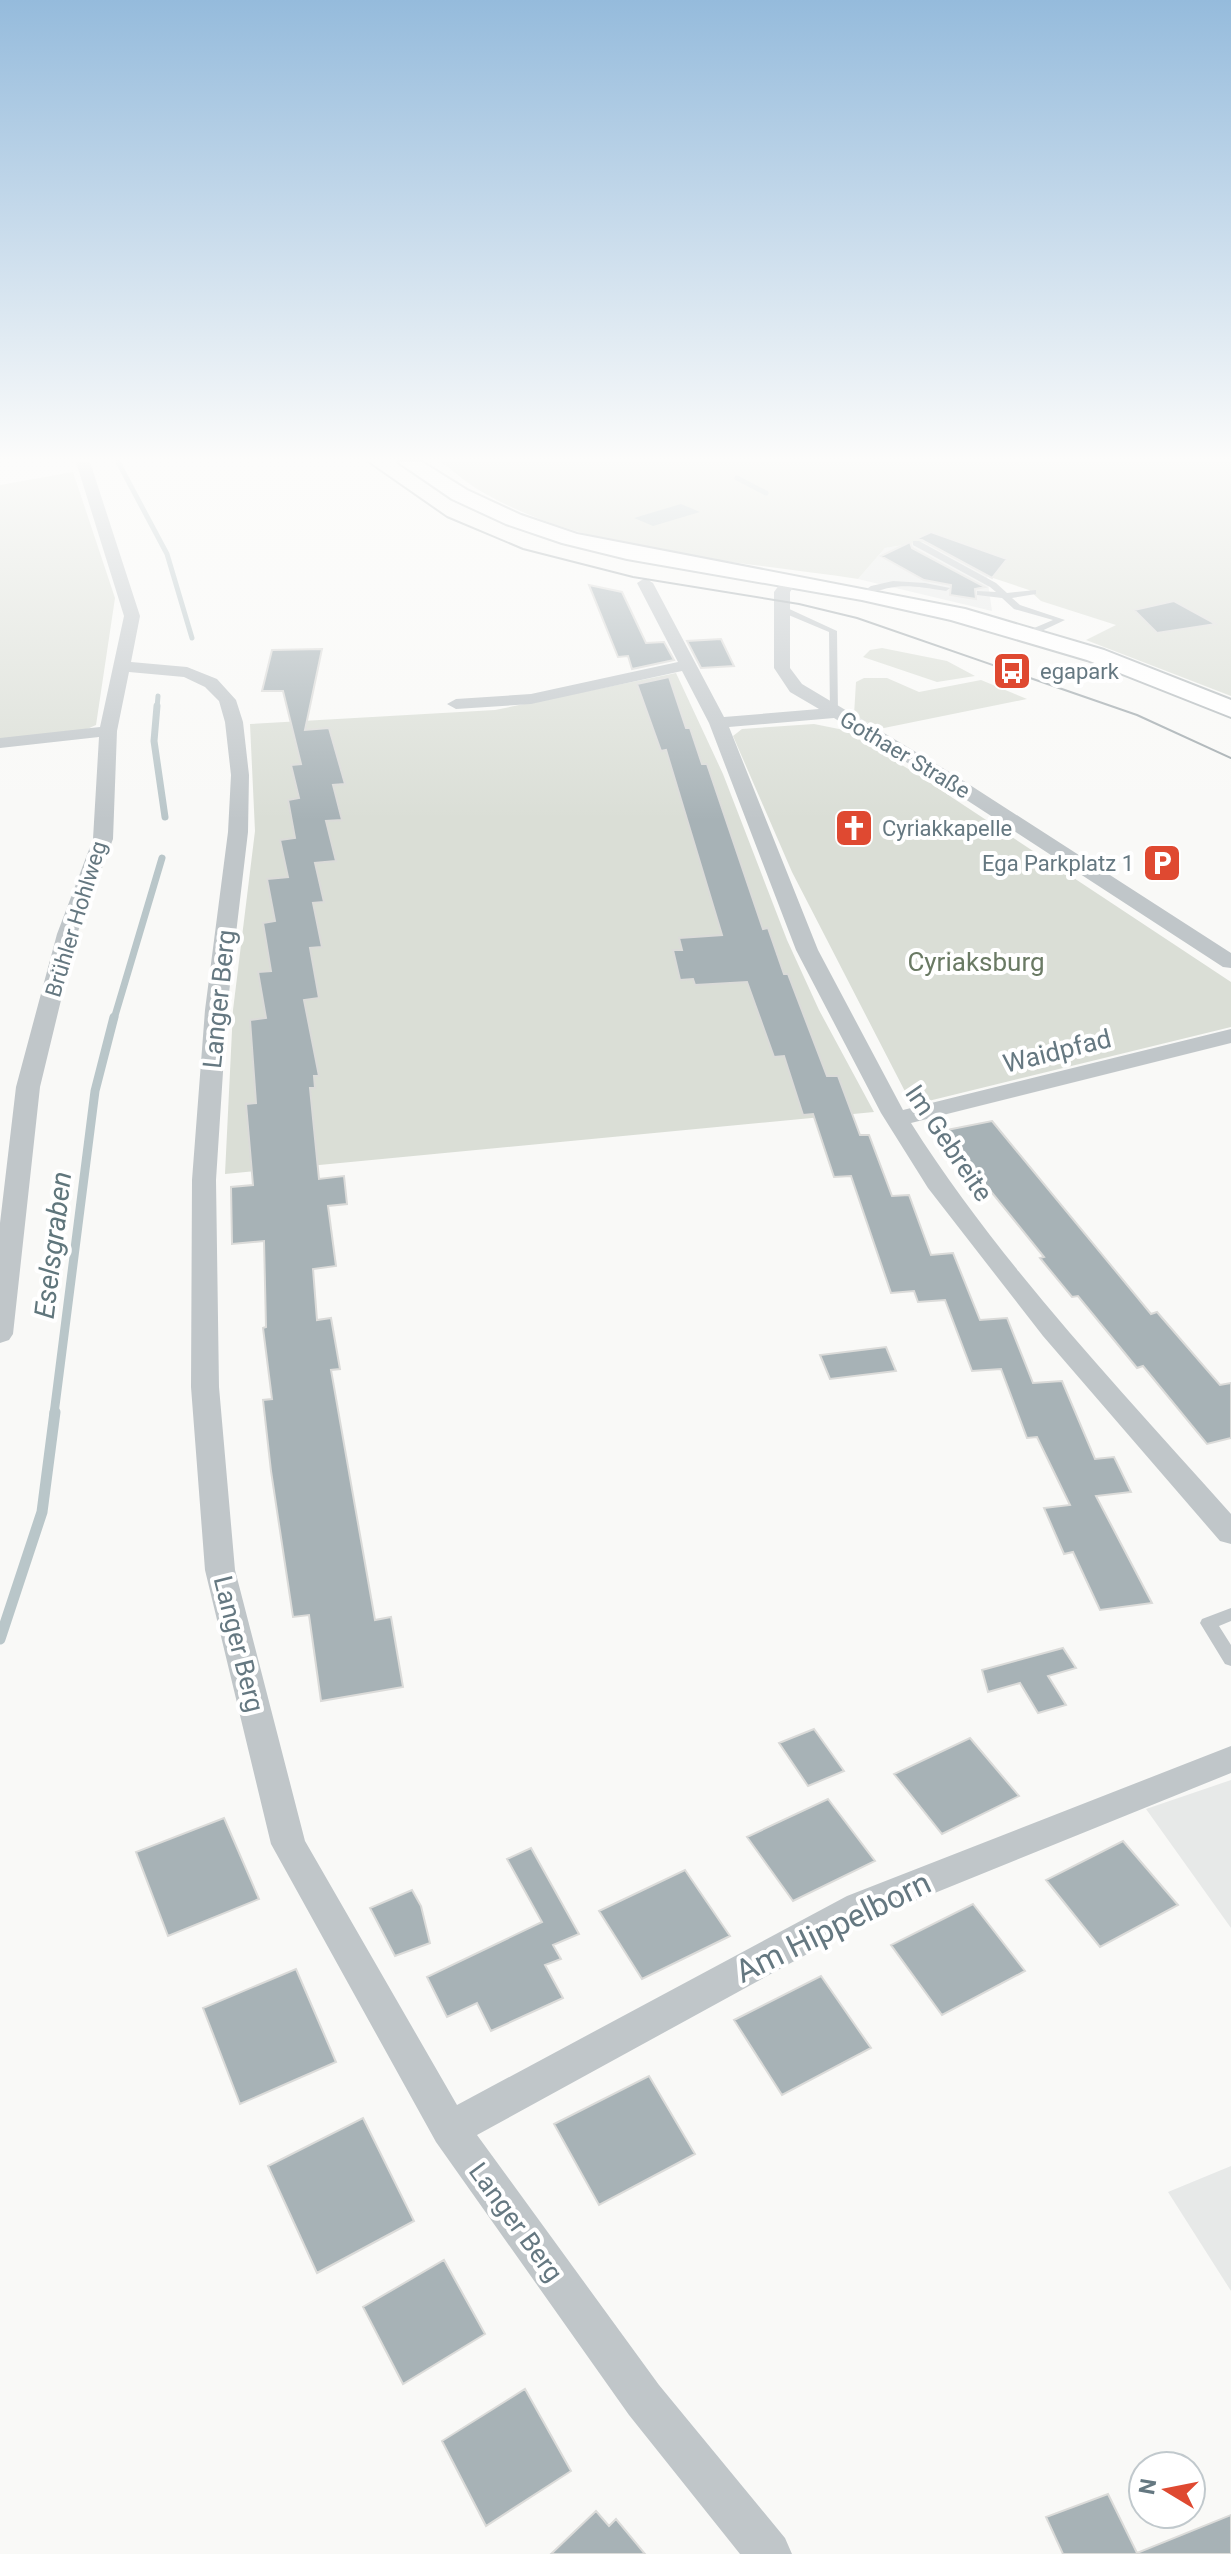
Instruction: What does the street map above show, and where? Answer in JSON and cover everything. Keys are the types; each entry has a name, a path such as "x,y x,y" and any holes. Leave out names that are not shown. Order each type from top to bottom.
{"main road":[{"path":"801,581 870,589 1030,633 1231,709"}],"street":[{"name":"Brühler Hohlweg","path":"0,1334 8,1178 59,965 103,839 108,731 132,616 122,581"},
{"name":"Gothaer Straße","path":"789,581 782,592 782,668 796,688 949,780 1231,962"},
{"name":"Im Gebreite","path":"645,583 718,723 807,950 897,1119 937,1183 1052,1330 1231,1533"},
{"path":"456,704 546,696 686,665"},
{"name":"Langer Berg","path":"122,666 187,672 211,683 227,700 234,722 239,762 238,832 216,1010 204,1180 205,1387 220,1570 288,1844 450,2129 644,2400 769,2554"},
{"path":"718,723 835,713"},
{"path":"0,743 108,731"},
{"name":"Waidpfad","path":"897,1119 1231,1036"},
{"name":"Am Hippelborn","path":"450,2129 860,1907 1231,1759"}],"lane":[{"path":"986,581 1017,607 1061,620 1030,633"},
{"path":"870,589 902,582 946,588"},
{"path":"980,593 1005,596 1033,592"},
{"path":"782,609 833,631 835,713"},
{"path":"1231,1614 1208,1623 1231,1659"}],"shaded area":[{"path":"867,581 988,581 992,611"},
{"path":"1231,1780 1231,1928 1146,1809"},
{"path":"1231,2166 1231,2291 1168,2192"}],"green space":[{"path":"0,581 109,581 115,598 96,725 85,730 0,740"},
{"path":"1003,581 1231,581 1231,696 1086,640 1116,625 1041,601 1029,590"},
{"path":"882,648 947,661 975,676 937,682 863,657 870,650"},
{"path":"676,673 723,774 787,940 819,1010 874,1112 225,1174 233,1010 255,831 250,724 495,710"},
{"path":"864,678 887,678 919,692 981,680 1027,699 879,729 854,715 856,682"},
{"name":"Cyriaksburg","path":"814,724 844,730 915,773 1231,982 1231,1027 912,1105 792,872 733,736 742,729"}],"building":[{"path":"930,581 974,581 985,587 975,589 976,599 950,595 951,585"},
{"path":"589,585 622,592 646,643 664,642 674,660 632,669 628,656 618,657"},
{"path":"1174,601 1216,624 1157,633 1134,610"},
{"path":"721,639 734,666 701,668 687,641"},
{"path":"322,649 305,730 329,728 345,784 333,785 342,820 326,821 336,861 315,863 324,902 313,903 322,947 310,948 319,998 304,1000 319,1076 314,1076 315,1088 310,1088 319,1179 344,1176 347,1204 328,1206 336,1266 313,1269 317,1320 331,1318 340,1369 331,1370 375,1620 391,1617 403,1687 321,1701 309,1615 293,1617 271,1471 263,1400 272,1399 263,1328 266,1327 264,1241 232,1244 231,1187 253,1185 246,1104 256,1103 250,1020 266,1018 258,972 271,971 263,923 275,921 267,879 288,877 280,840 295,838 288,800 299,798 291,765 301,764 283,691 262,691 272,650"},
{"path":"669,677 686,728 690,728 702,764 707,764 763,929 768,928 827,1076 838,1076 860,1135 869,1135 892,1196 909,1195 931,1255 953,1253 980,1320 1007,1318 1033,1383 1062,1381 1095,1459 1114,1457 1131,1492 1096,1496 1152,1603 1100,1610 1073,1552 1064,1554 1044,1508 1070,1505 1037,1437 1027,1438 1001,1369 972,1371 945,1300 918,1302 914,1291 891,1293 851,1176 834,1177 813,1114 803,1115 784,1056 774,1057 747,982 695,985 693,979 680,980 673,950 682,950 679,938 722,935 666,750 661,751 637,684"},
{"path":"992,1121 1151,1314 1157,1312 1220,1385 1231,1383 1231,1438 1207,1444 1143,1366 1137,1368 1078,1296 1072,1297 1040,1258 1044,1257 942,1131"},
{"path":"886,1347 896,1371 830,1379 820,1355"},
{"path":"1063,1648 1076,1668 1048,1676 1066,1705 1038,1713 1020,1683 988,1692 982,1670"},
{"path":"814,1729 844,1771 808,1786 779,1743"},
{"path":"970,1738 1019,1796 942,1834 894,1774"},
{"path":"828,1799 875,1861 793,1901 747,1837"},
{"path":"224,1818 259,1899 168,1936 136,1852"},
{"path":"1123,1841 1178,1905 1100,1947 1046,1880"},
{"path":"531,1848 579,1934 553,1945 561,1959 545,1965 563,1998 491,2031 477,2003 447,2017 427,1977 542,1922 507,1859"},
{"path":"685,1870 730,1936 642,1979 599,1911"},
{"path":"412,1890 421,1906 430,1943 395,1956 370,1908"},
{"path":"973,1904 1025,1971 942,2015 891,1945"},
{"path":"296,1969 336,2062 240,2104 203,2008"},
{"path":"821,1976 871,2048 782,2095 734,2020"},
{"path":"649,2076 695,2154 599,2205 554,2124"},
{"path":"363,2118 414,2221 317,2273 268,2166"},
{"path":"444,2260 485,2334 403,2384 363,2307"},
{"path":"525,2389 571,2471 486,2526 442,2441"},
{"path":"1108,2494 1137,2553 1194,2530 1207,2530 1207,2525 1231,2515 1231,2554 1063,2554 1046,2517"},
{"path":"596,2511 609,2526 616,2519 645,2554 551,2554"}],"waterway":[{"name":"Eselsgraben","path":"175,581 192,638"},
{"name":"Eselsgraben","path":"157,708 158,696"},
{"name":"Eselsgraben","path":"157,706 154,741 165,817"},
{"name":"Eselsgraben","path":"114,1019 162,858"},
{"name":"Eselsgraben","path":"54,1414 95,1091 114,1017"},
{"name":"Eselsgraben","path":"0,1639 42,1512 55,1412"}],"tram line":[{"path":"659,581 799,604 857,618 1137,715 1231,758"}],"place":[{"name":"egapark","path":"1012,671"},
{"name":"Cyriakkapelle","path":"854,828"},
{"name":"Ega Parkplatz 1","path":"1162,863"}]}
